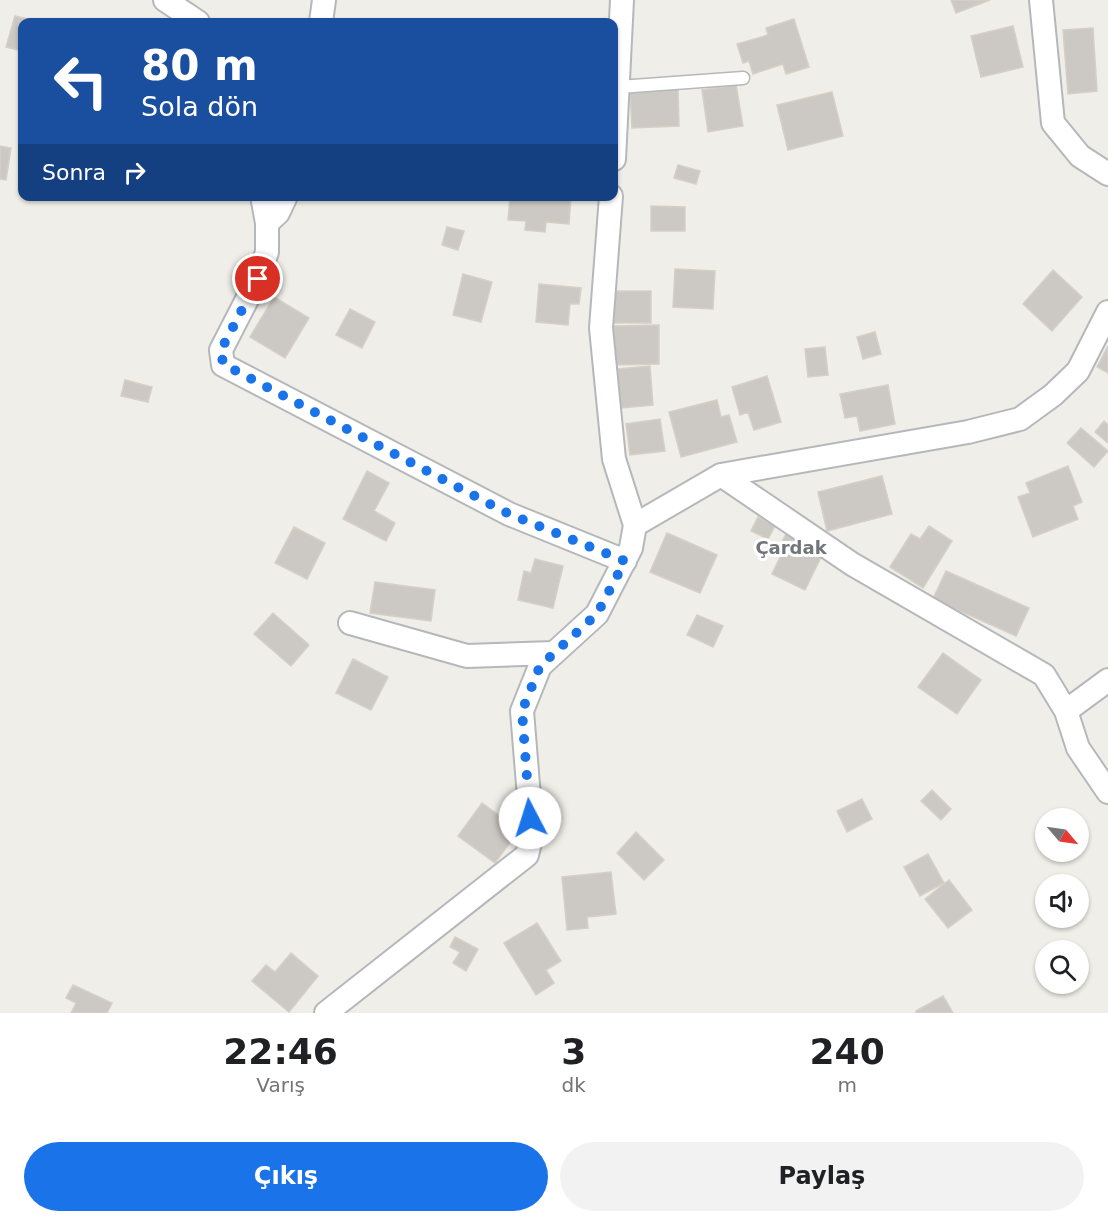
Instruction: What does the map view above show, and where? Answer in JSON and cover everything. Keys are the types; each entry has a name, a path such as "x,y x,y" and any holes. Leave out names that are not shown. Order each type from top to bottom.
{"street":[{"path":"165,0 192,18"},
{"path":"322,18 324,0"},
{"path":"618,101 622,0"},
{"path":"1041,0 1053,123 1080,156 1108,174"},
{"path":"263,201 267,223 267,252 258,279 221,350 223,364 509,514 625,561"},
{"path":"267,223 278,213 284,201"},
{"path":"326,1013 527,855 532,834 522,711 540,666 597,614 632,548 635,525 614,459 601,328 611,201"},
{"path":"635,525 721,475 957,434 1020,419 1053,395 1078,371 1108,312"},
{"path":"721,475 852,564 1044,675 1066,711 1078,748 1108,792"},
{"path":"350,623 467,656 554,653"},
{"path":"1066,711 1108,680"}],"lane":[{"path":"619,87 743,78"}],"building":[{"path":"951,0 990,0 956,13"},
{"path":"15,16 23,18 18,18 18,50 6,47"},
{"path":"794,19 809,67 786,74 783,64 753,74 749,61 743,63 737,44 768,35 766,28"},
{"path":"1013,26 1023,67 981,77 971,36"},
{"path":"1093,28 1097,91 1068,94 1063,30"},
{"path":"736,85 743,126 708,132 702,90"},
{"path":"678,89 679,126 632,128 630,91"},
{"path":"832,92 843,136 788,150 777,105"},
{"path":"0,146 11,148 6,180 0,179"},
{"path":"678,165 700,171 696,184 674,178"},
{"path":"510,201 571,201 569,224 546,222 545,232 525,230 526,221 508,220"},
{"path":"651,206 685,207 685,231 651,231"},
{"path":"447,227 464,231 458,250 442,245"},
{"path":"675,269 715,271 713,309 673,307"},
{"path":"1053,270 1082,297 1052,331 1023,304"},
{"path":"463,274 492,282 481,322 453,315"},
{"path":"539,284 581,288 579,304 570,304 568,325 536,322"},
{"path":"614,291 651,291 651,323 614,323"},
{"path":"274,297 309,318 285,358 250,337"},
{"path":"350,309 375,322 362,348 336,335"},
{"path":"659,325 659,364 614,365 614,326"},
{"path":"875,332 881,354 863,359 857,337"},
{"path":"1108,346 1108,373 1097,367"},
{"path":"825,347 828,375 808,377 805,349"},
{"path":"650,366 653,405 621,408 618,369"},
{"path":"767,376 781,422 754,430 748,412 740,415 732,387"},
{"path":"125,380 152,387 148,402 121,396"},
{"path":"888,385 895,424 860,431 857,416 845,418 840,394"},
{"path":"717,400 721,417 729,415 737,442 681,457 669,412"},
{"path":"660,419 665,451 630,455 626,424"},
{"path":"1104,421 1108,425 1108,443 1095,432"},
{"path":"1081,428 1108,451 1094,467 1067,443"},
{"path":"1068,466 1082,502 1073,506 1078,519 1033,537 1018,497 1030,493 1026,483"},
{"path":"367,471 389,483 374,511 395,523 386,541 343,519"},
{"path":"882,476 892,514 827,531 818,492"},
{"path":"758,517 775,526 768,539 751,531"},
{"path":"929,526 952,541 923,588 890,567 911,534 920,539"},
{"path":"294,527 325,543 307,579 275,563"},
{"path":"787,532 824,551 805,590 772,574 782,553 777,551"},
{"path":"667,533 717,555 700,593 650,572"},
{"path":"535,559 563,566 553,608 518,600 524,571 531,573"},
{"path":"946,571 1029,608 1016,636 933,599"},
{"path":"375,582 435,590 431,621 370,613"},
{"path":"273,613 309,645 291,666 254,634"},
{"path":"697,615 723,626 713,647 687,635"},
{"path":"943,653 981,680 957,714 918,687"},
{"path":"353,659 388,677 371,710 336,693"},
{"path":"932,790 951,809 941,820 921,801"},
{"path":"862,799 872,819 847,832 837,811"},
{"path":"482,803 519,830 495,863 458,836"},
{"path":"636,832 664,860 644,880 617,853"},
{"path":"928,854 944,883 920,896 904,867"},
{"path":"611,872 616,914 587,917 588,928 567,930 562,877"},
{"path":"949,880 972,910 948,928 925,899"},
{"path":"537,923 561,961 546,970 554,983 536,995 504,943"},
{"path":"455,937 478,949 466,971 453,963 460,952 450,947"},
{"path":"291,953 318,976 289,1012 252,981 266,965 275,972"},
{"path":"73,985 112,1003 107,1013 71,1013 76,1003 66,998"},
{"path":"943,996 953,1013 916,1013 916,1011"}],"district":[{"name":"Çardak","path":"791,547"}],"route":[{"path":"258,279 221,350 223,364 509,514 625,561 597,614 540,666 522,711 530,818"}]}
